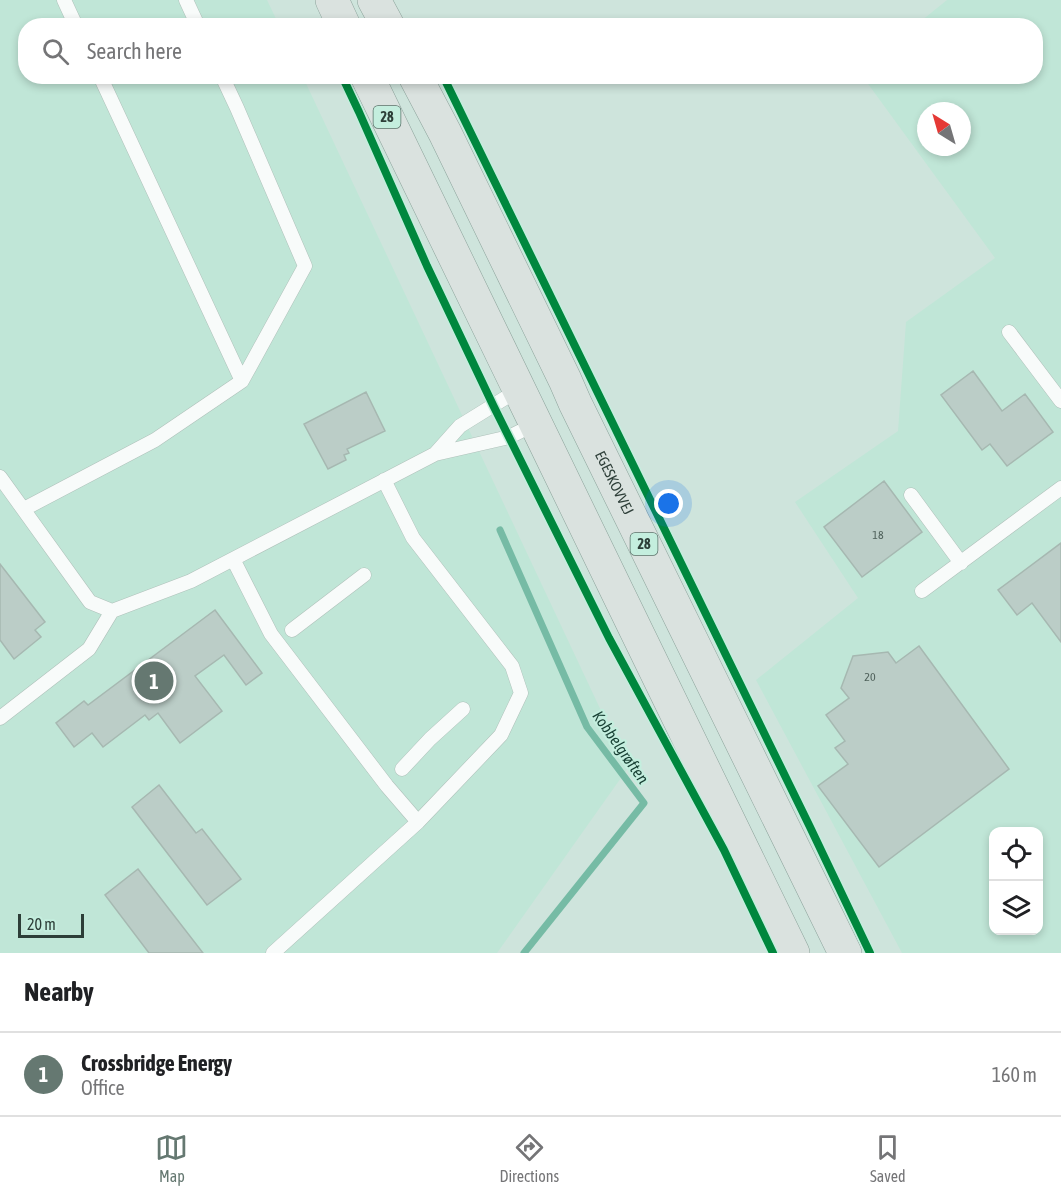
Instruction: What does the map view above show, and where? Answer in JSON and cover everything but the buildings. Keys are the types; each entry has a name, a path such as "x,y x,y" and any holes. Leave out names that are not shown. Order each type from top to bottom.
{"main road":[{"path":"333,0 341,18"},
{"path":"374,0 384,18"},
{"name":"28","path":"371,84 793,953"},
{"name":"EGESKOVVEJ","path":"419,84 451,144 575,403 845,953"}],"lane":[{"path":"64,0 72,18"},
{"path":"186,0 194,18"},
{"path":"104,84 242,381"},
{"path":"24,509 155,440 242,381 304,266 226,84"},
{"path":"1009,332 1061,400"},
{"path":"435,454 460,426 518,390"},
{"path":"0,718 89,649 112,611 191,581 435,454 509,437 535,424"},
{"path":"0,477 90,602 112,611"},
{"path":"273,953 418,822 501,735 521,693 512,666 413,538 384,480"},
{"path":"922,591 1061,488"},
{"path":"911,495 961,562"},
{"path":"233,559 271,634 387,786 418,822"},
{"path":"292,630 364,575"},
{"path":"402,769 462,709"}],"shaded area":[{"path":"0,0 267,0 276,18 18,18 18,84 306,84 628,768 497,953 0,953"},
{"path":"947,0 1061,0 1061,953 902,953 756,680 858,598 795,502 898,431 906,322 995,258 921,156 971,156 971,102 917,102 917,151 868,84 1043,84 1043,18 925,18"}],"waterway":[{"name":"Kobbelgrøften","path":"500,530 587,727 644,803 524,953"}],"cycle path":[{"path":"346,84 427,266 493,405 609,638 724,850 773,953"},
{"path":"447,84 870,953"}],"place":[{"name":"Crossbridge Energy","path":"154,681"}]}
